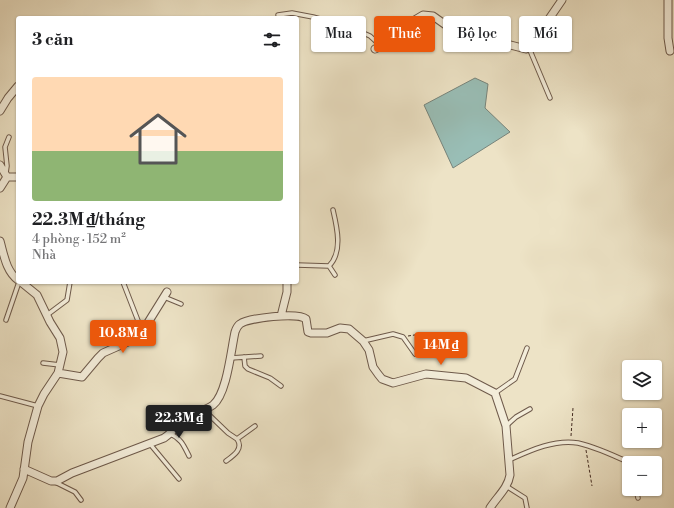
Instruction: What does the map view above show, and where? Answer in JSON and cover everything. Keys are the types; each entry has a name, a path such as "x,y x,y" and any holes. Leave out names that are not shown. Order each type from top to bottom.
{"street":[{"path":"551,16 562,0"},
{"path":"668,0 668,38 670,51"},
{"path":"421,16 433,16"},
{"path":"435,17 450,28 460,32 519,47"},
{"path":"0,111 16,88"},
{"path":"0,165 6,176"},
{"path":"6,176 16,177"},
{"path":"0,188 6,176"},
{"path":"0,241 8,269 16,278"},
{"path":"10,508 21,483 28,442 38,406 58,373 63,352 62,344 37,295 23,284"},
{"path":"281,316 287,292 287,284"},
{"path":"58,373 82,377 103,353 135,339 142,332 166,294"},
{"path":"24,469 54,482 72,473 150,444 170,434 187,417 204,410 217,402 221,396 235,332 240,324 250,320 281,316 303,317 306,319 308,332 311,333 327,333 340,328 349,329 363,341 369,350 373,366 382,379 393,383 426,374 466,378 495,393 506,426 510,474 509,481 490,508"}],"lane":[{"path":"278,15 292,13 313,17 352,28 370,36 374,42"},
{"path":"532,52 550,98"},
{"path":"6,176 8,166 6,147 9,137"},
{"path":"299,265 329,266 333,262 337,246 338,231 333,210"},
{"path":"329,266 335,275"},
{"path":"6,320 18,284"},
{"path":"47,315 67,300 70,284"},
{"path":"124,284 142,332"},
{"path":"166,294 181,304"},
{"path":"363,341 393,334 403,337 415,354"},
{"path":"495,393 515,379 527,348"},
{"path":"229,358 261,356"},
{"path":"244,357 245,366 248,369 270,378 281,386"},
{"path":"43,363 60,365"},
{"path":"0,396 38,406"},
{"path":"506,426 516,417 530,409"},
{"path":"204,410 228,433 240,442 239,448 235,454 226,462"},
{"path":"237,439 255,426"},
{"path":"170,434 177,436 189,456"},
{"path":"509,460 532,450 559,443 586,445 622,460"},
{"path":"150,444 179,479"},
{"path":"54,482 75,492 81,500"},
{"path":"506,486 525,498 527,508"}],"path":[{"path":"403,337 421,334 433,336"},
{"path":"571,443 572,408"},
{"path":"586,445 592,486"}],"water":[{"path":"475,78 488,84 485,108 510,132 453,168 424,105"}]}
